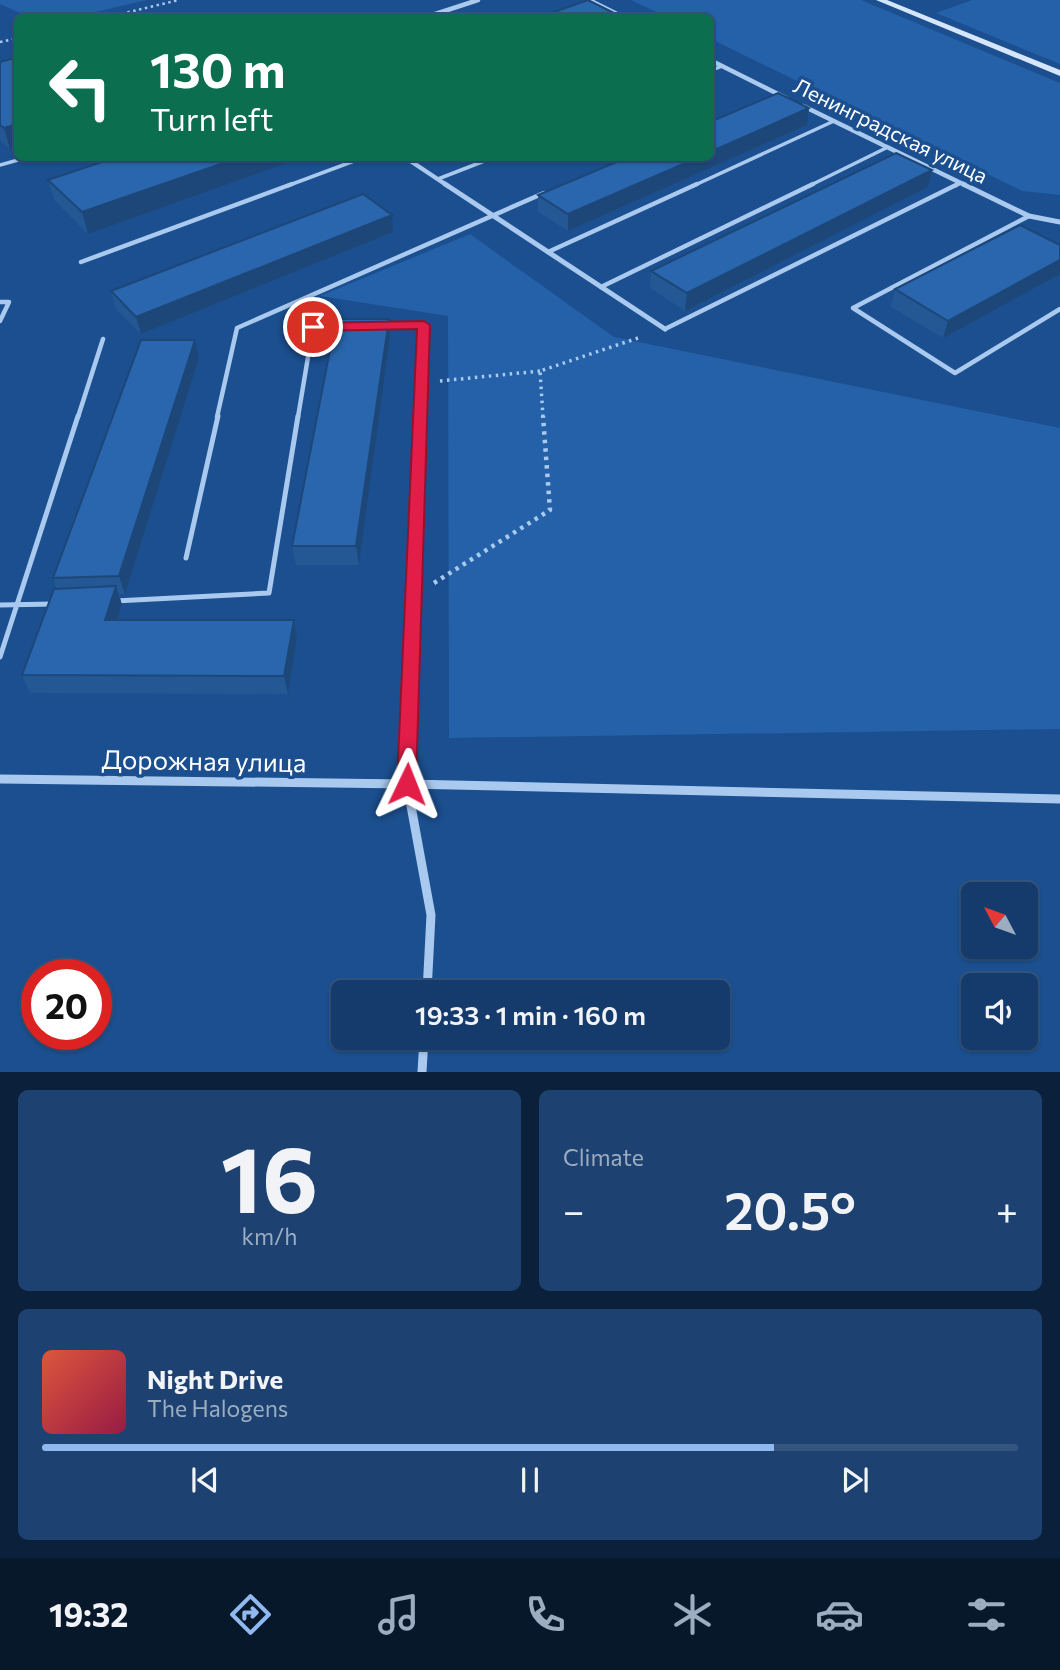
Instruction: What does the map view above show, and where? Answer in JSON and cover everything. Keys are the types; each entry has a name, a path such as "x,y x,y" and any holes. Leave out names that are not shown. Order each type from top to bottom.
{"street":[{"path":"435,14 478,0"},
{"path":"880,0 1060,73"},
{"path":"590,1 617,14"},
{"name":"Ленинградская улица","path":"714,62 1029,216 1060,222"},
{"path":"411,161 665,329"},
{"name":"Дорожная улица","path":"0,779 407,784 1060,799"},
{"path":"407,784 431,915 428,980"},
{"path":"422,1072 423,1050"}],"lane":[{"path":"580,5 590,1"},
{"path":"714,69 722,66"},
{"path":"769,100 780,95"},
{"path":"548,252 834,121"},
{"path":"601,287 886,148"},
{"path":"80,261 354,161"},
{"path":"438,179 484,161"},
{"path":"665,329 960,183"},
{"path":"186,558 237,328 554,188"},
{"path":"1029,216 853,308 955,373 1060,309"},
{"path":"0,302 9,302 0,321"},
{"path":"368,326 424,325 407,784"},
{"path":"102,601 269,593 313,327 354,326"},
{"path":"0,657 103,339"},
{"path":"0,605 60,604"}],"path":[{"path":"121,14 179,0"},
{"path":"421,383 540,371 665,329"},
{"path":"413,596 550,510 540,371"}],"shaded area":[{"path":"0,0 147,0 87,14 22,14 0,4"},
{"path":"631,0 861,0 1060,83 1060,195 1022,191 714,40 714,14 661,14"},
{"path":"972,0 1060,0 1060,64 936,13"},
{"path":"470,234 614,337 1060,428 1060,729 449,738 448,316 320,296"}],"building":[{"path":"588,0 616,14 548,14"},
{"path":"14,58 14,125 4,128 0,125 0,62"},
{"path":"778,93 809,108 714,150 714,120"},
{"path":"896,153 932,170 687,293 651,271"},
{"path":"105,161 229,161 82,212 48,180"},
{"path":"619,161 690,161 568,214 538,195"},
{"path":"363,194 392,215 136,317 111,291"},
{"path":"1020,225 1060,245 1060,260 948,321 895,289"},
{"path":"336,319 389,319 356,546 292,546"},
{"path":"141,340 195,340 119,576 53,578"},
{"path":"116,586 105,620 294,620 284,676 22,675 54,589"}],"route":[{"path":"313,327 424,325 407,784"}]}
